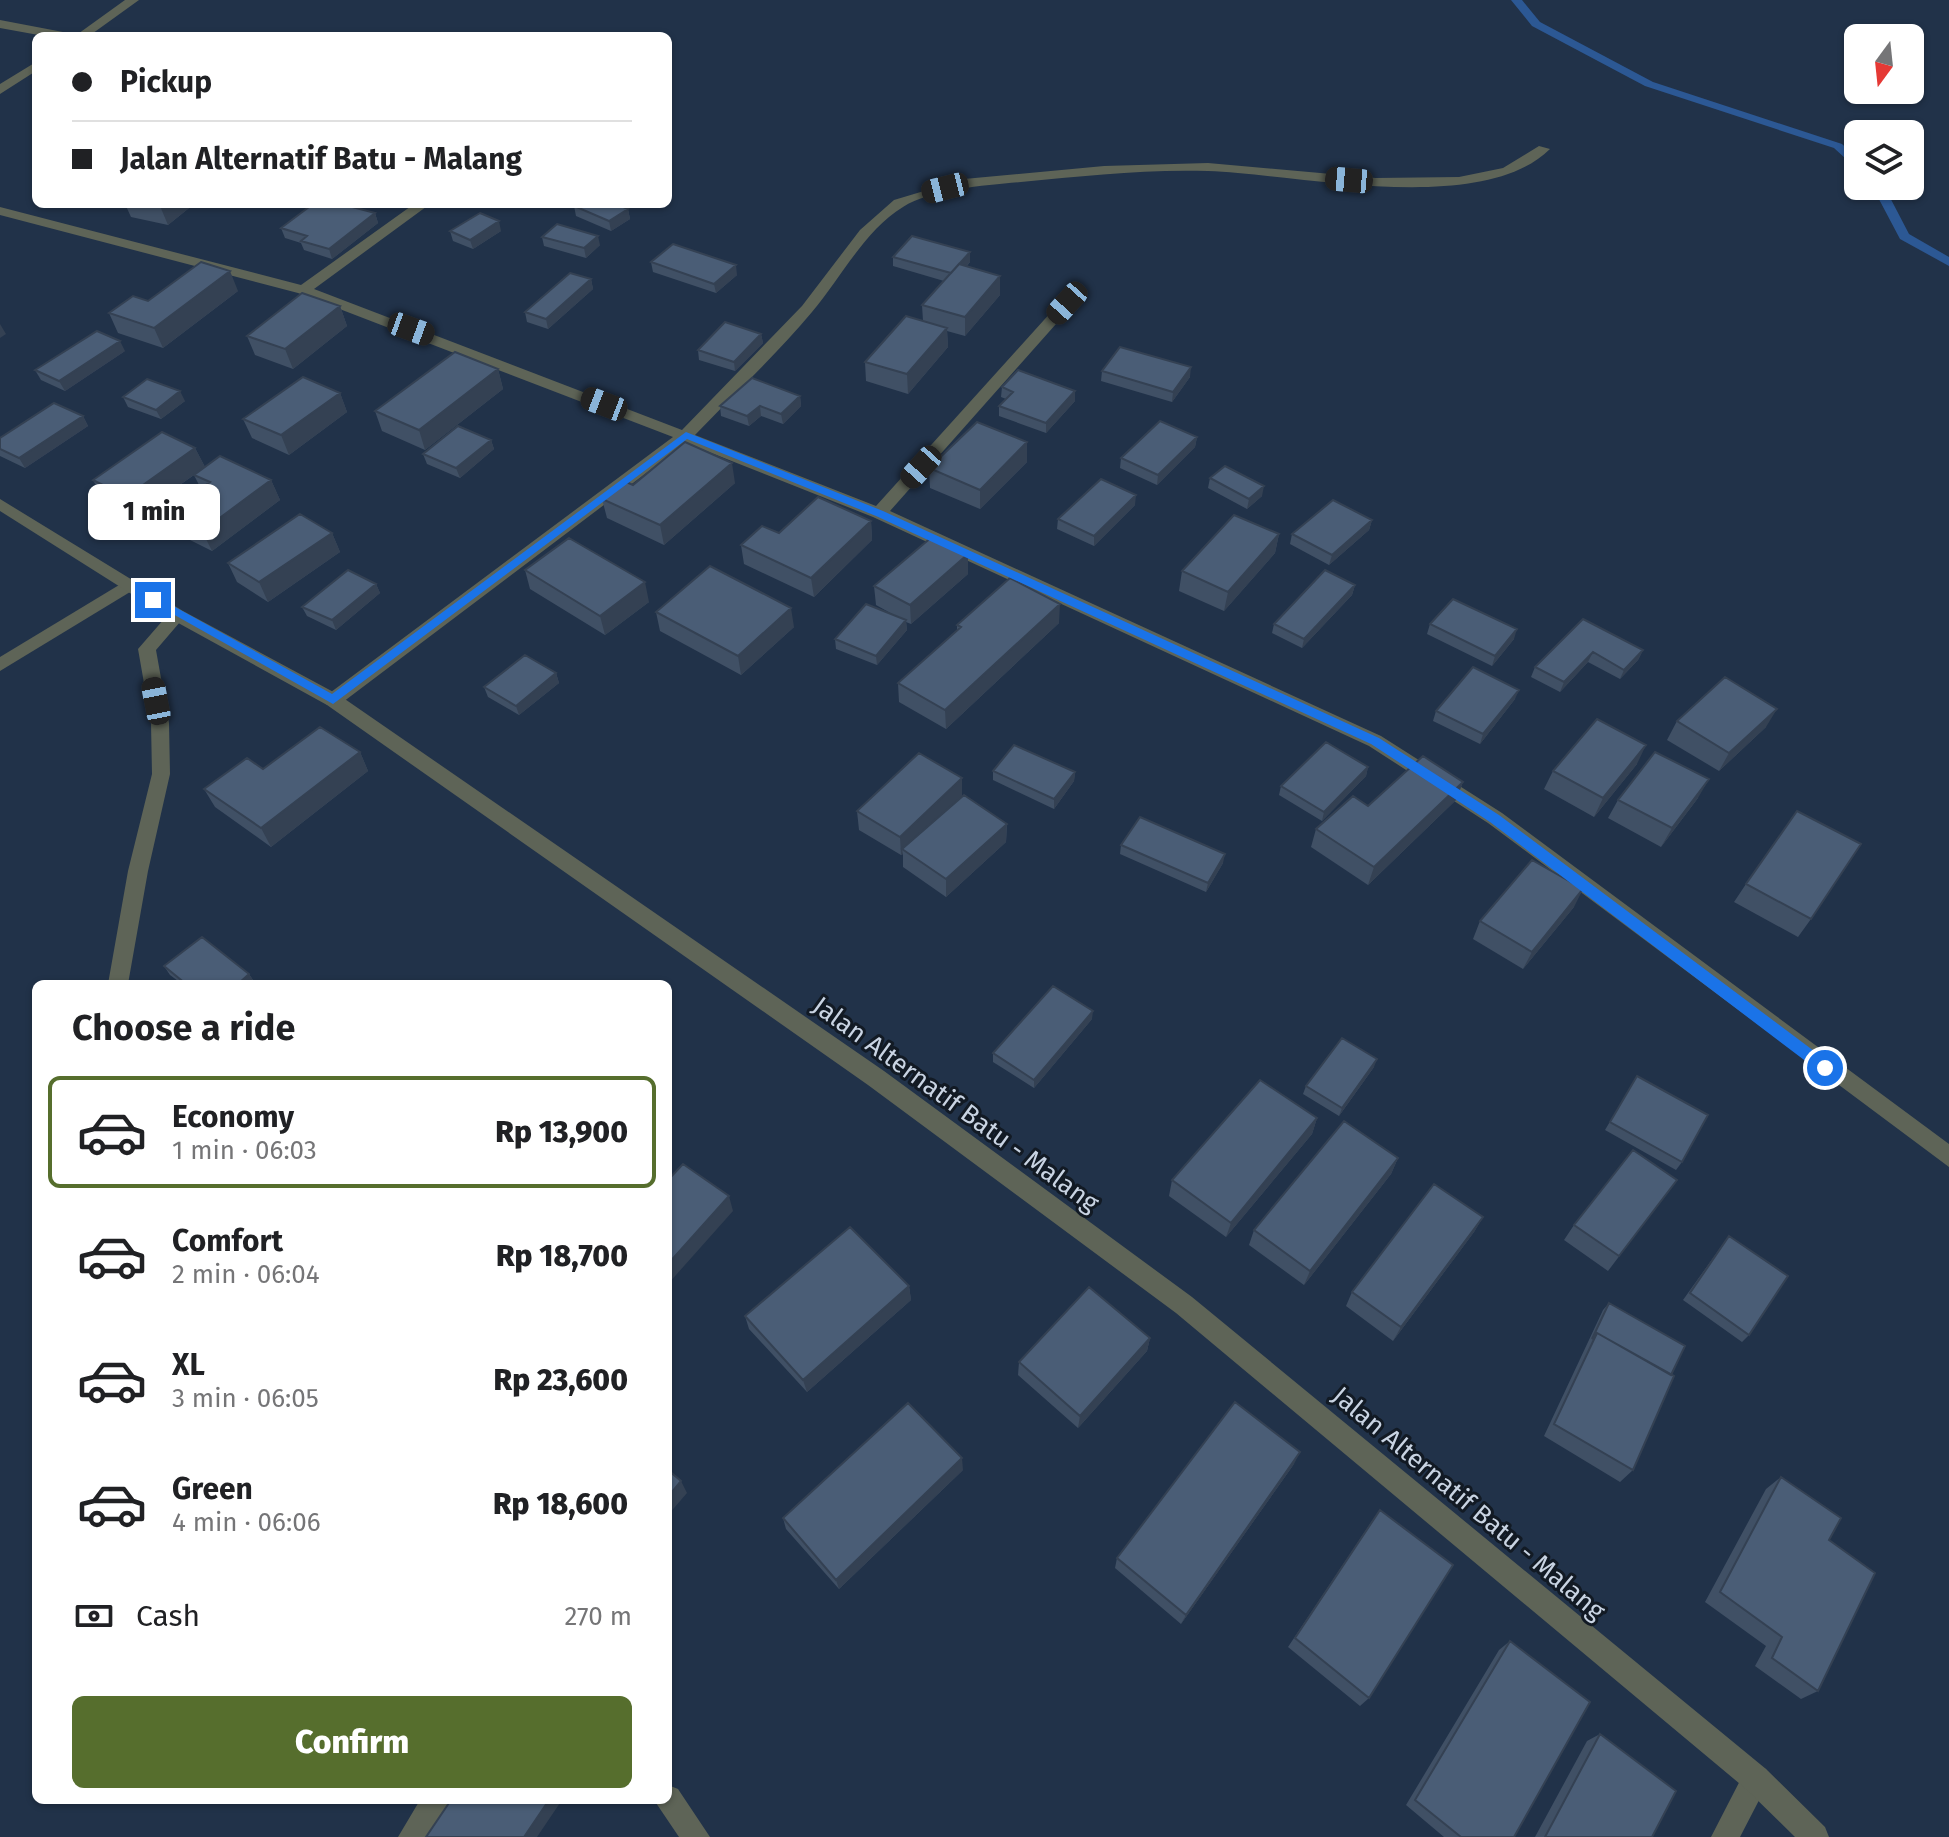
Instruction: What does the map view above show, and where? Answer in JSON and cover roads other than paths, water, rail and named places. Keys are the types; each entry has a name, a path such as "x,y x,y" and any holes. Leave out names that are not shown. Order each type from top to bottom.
{"street":[{"path":"87,32 133,0"},
{"path":"0,24 42,32"},
{"path":"0,90 32,69"},
{"path":"333,700 686,435 807,309 881,217 899,203 964,183 1027,176 1208,167 1376,182 1459,181 1507,171 1544,149"},
{"path":"303,290 417,208"},
{"path":"0,211 303,290 686,435 879,513 1375,741 1495,818 1949,1157"},
{"path":"879,513 1067,303"},
{"name":"Jalan Alternatif Batu - Malang","path":"0,504 177,615 333,700 876,1078 1184,1305 1756,1779 1815,1837"},
{"path":"0,665 129,585"},
{"path":"119,980 138,871 161,774 160,723 147,649 177,615"},
{"path":"1725,1837 1756,1779"},
{"path":"412,1837 434,1804"},
{"path":"672,1804 696,1837"}],"waterway":[{"path":"1516,0 1536,24 1649,84 1838,146 1844,152"},
{"path":"1885,200 1904,236 1949,262"}]}
